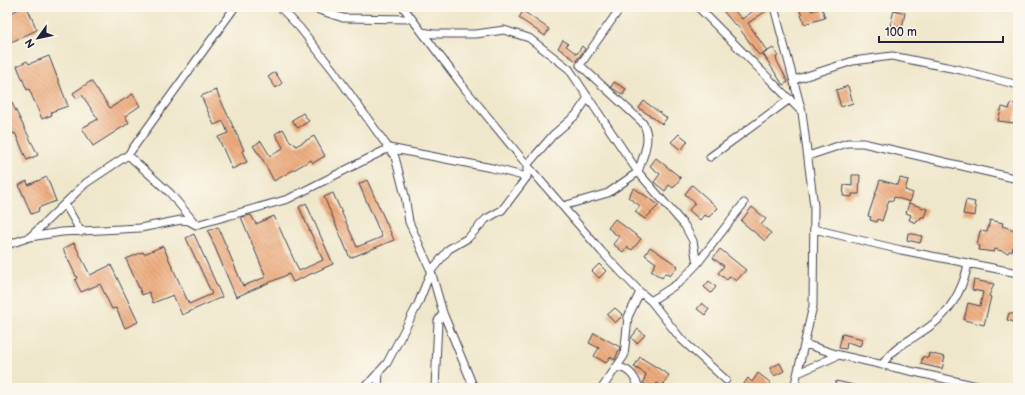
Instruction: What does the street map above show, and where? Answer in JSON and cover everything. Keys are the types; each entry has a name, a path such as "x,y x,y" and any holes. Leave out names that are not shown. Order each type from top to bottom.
{"street":[{"path":"30,236 43,222 65,204 86,183 128,155 235,7"},
{"path":"280,7 300,28 333,70 395,157 410,222 431,271 443,313 474,388"},
{"path":"286,7 316,9 342,18 411,18"},
{"path":"403,7 465,89 527,165 640,292 651,301 681,339 726,380"},
{"path":"568,69 580,65 622,7"},
{"path":"698,7 802,112"},
{"path":"774,7 802,112 814,206 813,306 794,388"},
{"path":"422,32 434,34 476,34 504,30 517,32 529,38 568,69 638,172 685,226 693,240 697,264"},
{"path":"794,80 853,61 892,56 1018,85"},
{"path":"563,206 608,193 638,172 648,139 648,130 642,122 580,65"},
{"path":"361,388 368,384 387,363 418,304 431,271 449,249 468,238 486,219 502,210 527,177 527,165 553,135 576,115 587,99"},
{"path":"710,157 790,99"},
{"path":"808,156 847,143 863,143 1018,180"},
{"path":"7,245 30,236 140,228 181,220 189,221 196,225 288,199 389,148 492,168 527,177"},
{"path":"128,155 170,193 196,225"},
{"path":"651,301 680,282 697,264 744,202"},
{"path":"65,204 81,232"},
{"path":"814,229 901,250 1018,274"},
{"path":"882,365 890,353 939,319 964,282 968,263"},
{"path":"602,388 624,356 628,318 640,292"},
{"path":"435,388 438,321 443,313"},
{"path":"805,344 839,356 986,388"},
{"path":"798,373 839,356"},
{"path":"616,368 622,367 627,369 639,388"},
{"path":"378,388 379,371"},
{"path":"608,380 608,388"}],"building":[{"path":"23,7 27,7 37,30 7,44 7,15"},
{"path":"731,7 742,19 759,7 769,7 769,9 748,23 767,51 759,55 736,24 735,25 724,12"},
{"path":"799,7 809,7 811,11 822,8 825,18 804,24"},
{"path":"894,10 905,13 902,28 890,26"},
{"path":"523,11 549,29 545,36 519,18"},
{"path":"563,40 568,44 566,46 577,54 582,46 585,49 576,61 558,48"},
{"path":"773,48 778,56 776,57 777,61 788,82 783,85 763,54"},
{"path":"49,56 68,106 51,112 52,115 42,119 17,66 27,61 29,64"},
{"path":"275,72 282,83 276,88 268,77"},
{"path":"91,81 110,108 133,94 140,106 125,116 129,123 93,146 82,128 98,119 82,95 77,99 73,93"},
{"path":"614,82 626,89 623,95 611,87"},
{"path":"848,86 853,103 841,107 836,90"},
{"path":"216,90 244,150 242,151 247,162 232,169 218,137 228,133 223,121 214,125 201,96"},
{"path":"7,93 38,155 27,160 15,133 13,134 7,120"},
{"path":"644,101 667,118 662,124 639,108"},
{"path":"1011,103 1018,105 1014,123 998,121 1002,107 1009,109"},
{"path":"303,113 309,121 298,128 292,120"},
{"path":"283,129 291,143 293,142 296,146 314,136 325,156 313,163 311,160 274,181 259,153 253,146 261,141 270,156 281,150 283,147 275,134"},
{"path":"679,134 688,141 681,150 671,142"},
{"path":"656,158 681,178 673,188 669,185 665,191 654,182 660,174 650,166"},
{"path":"852,175 860,175 859,194 852,194 852,197 843,196 844,185 852,186"},
{"path":"47,177 56,201 38,208 39,211 31,214 19,185 27,181 28,185"},
{"path":"900,178 908,180 905,190 913,193 910,202 894,197 893,201 889,200 882,221 878,219 877,222 870,220 871,217 868,216 880,180 898,185"},
{"path":"367,180 394,240 350,258 324,197 333,193 357,247 382,237 359,184"},
{"path":"692,185 718,208 709,217 704,215 700,220 689,210 695,203 685,194"},
{"path":"634,188 659,205 645,219 635,212 640,206 628,197"},
{"path":"966,200 975,202 975,216 963,214"},
{"path":"306,203 333,264 293,282 289,274 236,297 208,231 218,227 243,286 266,277 241,217 251,215 256,224 274,216 299,271 323,260 299,207"},
{"path":"909,203 927,209 924,217 917,220 916,223 909,220 911,215 906,213"},
{"path":"752,207 766,219 761,225 771,233 765,241 741,221"},
{"path":"615,219 641,239 632,250 627,247 623,252 613,244 619,237 608,228"},
{"path":"990,220 1003,223 1002,226 1018,231 1012,251 1009,251 1008,253 995,249 994,252 979,250 980,246 977,245 980,231 987,232"},
{"path":"908,233 922,236 920,243 907,240"},
{"path":"194,234 222,297 182,315 173,295 153,303 149,292 142,295 126,259 143,252 144,254 163,246 189,304 212,294 186,238"},
{"path":"74,243 90,275 111,265 138,322 125,328 116,308 112,309 100,284 81,292 75,280 77,278 63,249"},
{"path":"650,247 678,266 670,276 665,273 662,278 651,271 656,263 645,255"},
{"path":"720,249 746,270 736,281 730,276 727,280 718,273 724,266 713,258"},
{"path":"599,264 606,271 599,278 592,271"},
{"path":"974,280 994,284 989,296 991,297 984,325 964,320 968,303 980,306 983,292 972,290"},
{"path":"709,281 716,287 711,293 704,287"},
{"path":"702,303 709,309 705,315 697,309"},
{"path":"615,308 623,315 615,323 607,315"},
{"path":"1009,313 1018,315 1018,323 1007,320"},
{"path":"638,329 645,335 637,343 631,338"},
{"path":"594,333 620,347 615,360 610,357 606,363 594,356 599,348 589,343"},
{"path":"842,334 863,339 860,346 847,342 846,349 839,348"},
{"path":"929,353 945,357 942,369 921,364 923,356 928,358"},
{"path":"640,357 669,375 662,386 657,383 654,388 650,388 643,383 646,374 634,367"},
{"path":"780,363 784,371 774,376 770,368"},
{"path":"758,373 771,383 767,388 741,388 748,378 752,382"},
{"path":"836,381 854,385 854,388 835,388"}]}
